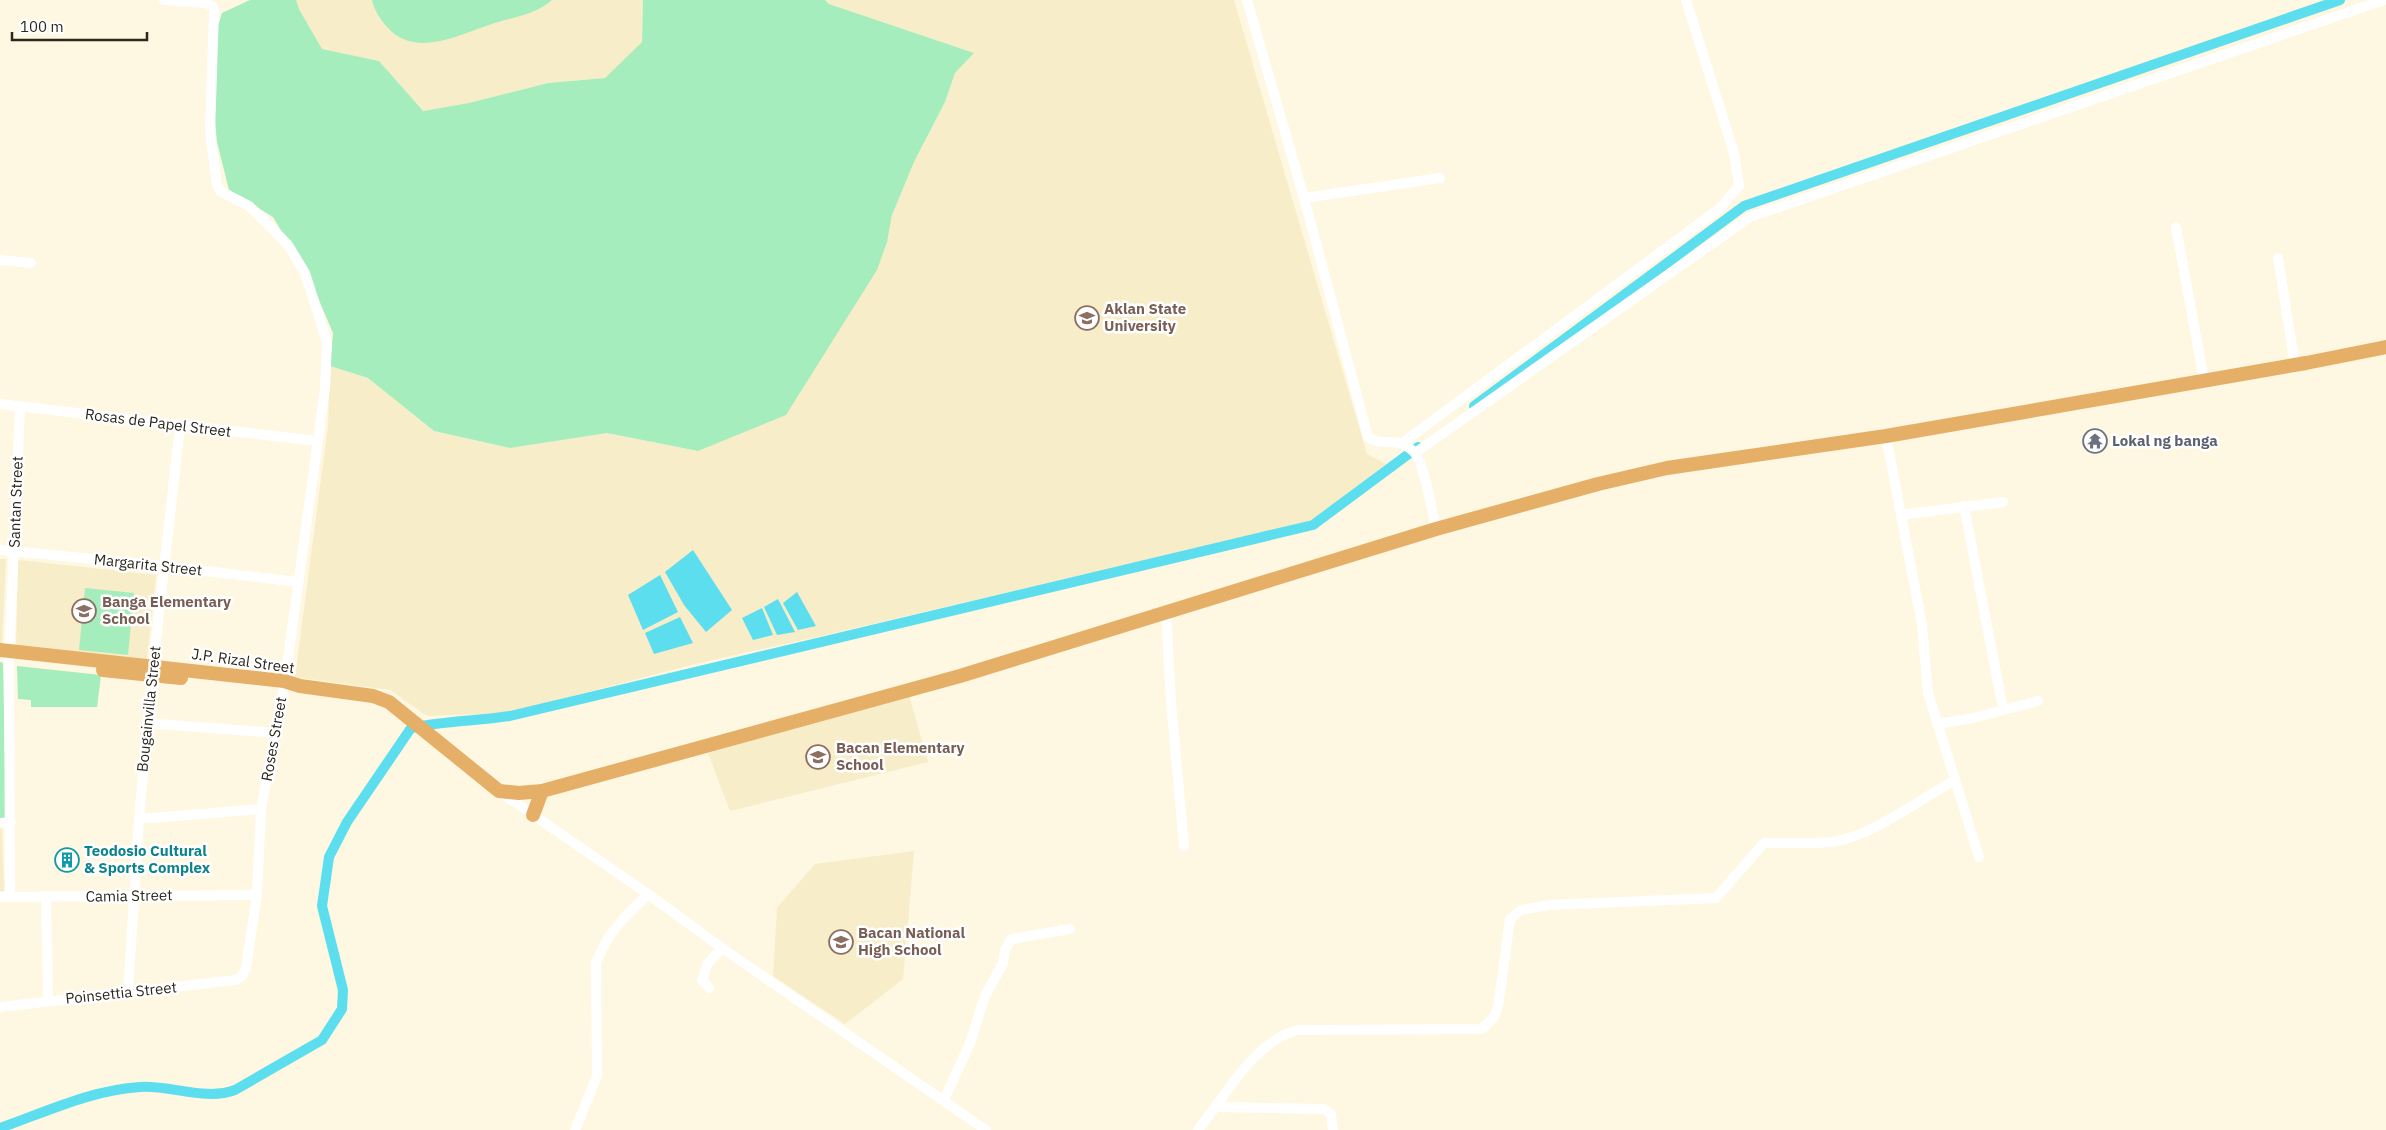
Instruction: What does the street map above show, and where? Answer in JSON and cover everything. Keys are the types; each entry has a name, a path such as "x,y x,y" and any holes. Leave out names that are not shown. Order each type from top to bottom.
{"main road":[{"path":"499,791 519,793 542,791 960,676 1436,529 1598,484 1667,468 1886,436 2296,365 2386,347"},
{"name":"J.P. Rizal Street","path":"5,655 284,684 372,696 389,702 499,791"},
{"path":"533,815 542,791"}],"street":[{"name":"Roses Street","path":"164,0 206,3 212,6 214,10 210,133 215,177 220,192 249,206 288,245 305,273 327,342 325,388 296,582 284,684 262,809 257,895 246,968 242,976"},
{"path":"1247,0 1304,198 1368,437 1374,442 1394,442 1410,449 1420,465 1436,529"},
{"path":"1410,449 1719,209 1739,186 1734,153 1686,0"},
{"path":"1410,449 1750,217 2384,0"},
{"path":"1304,198 1440,178"},
{"path":"2176,227 2204,380"},
{"path":"2278,258 2296,365"},
{"path":"0,260 31,263"},
{"name":"Rosas de Papel Street","path":"0,404 317,442"},
{"name":"Santan Street","path":"5,897 11,822 5,655 14,552 20,407"},
{"name":"Bougainvilla Street","path":"128,993 147,723 180,426"},
{"path":"1886,436 1922,624 1928,693 1979,857"},
{"path":"1901,515 2004,502"},
{"path":"1964,506 2003,709"},
{"name":"Margarita Street","path":"0,550 164,566 296,582"},
{"path":"1166,613 1171,702 1184,846"},
{"path":"1937,724 1973,718 2038,700"},
{"path":"147,723 275,733"},
{"path":"1198,1130 1258,1053 1282,1034 1297,1030 1482,1029 1494,1017 1498,1007 1510,919 1522,910 1549,905 1716,898 1764,843 1831,841 1849,838 1865,831 1955,780"},
{"path":"499,791 986,1130"},
{"path":"139,819 262,809"},
{"path":"0,823 11,822"},
{"path":"575,1130 597,1076 596,962 608,938 623,919 648,894"},
{"name":"Camia Street","path":"5,897 257,895"},
{"path":"46,897 48,1001"},
{"path":"944,1100 958,1066 970,1044 985,996 1003,963 1005,950 1011,939 1070,929"},
{"path":"709,988 702,980 708,964 722,948"},
{"name":"Poinsettia Street","path":"0,1007 236,980 242,976"},
{"path":"1217,1107 1324,1109 1331,1114 1333,1130"}],"shaded area":[{"path":"256,0 643,0 642,42 605,78 548,83 469,103 422,111 379,61 322,49 299,9"},
{"name":"Aklan State University","path":"825,0 1234,0 1367,454 1386,464 1311,521 699,663 507,713 427,716 390,690 295,677 328,426 330,366 368,378 434,431 510,448 607,433 698,451 887,242 892,215 914,162 945,102 955,73 974,53 829,4"},
{"path":"0,559 6,559 2,646 0,645"},
{"name":"Banga Elementary School","path":"18,560 156,575 147,660 16,648"},
{"name":"Bacan Elementary School","path":"909,695 928,762 730,811 708,753"},
{"path":"2,828 4,891 0,891 0,829"},
{"name":"Bacan National High School","path":"914,851 903,979 845,1024 773,976 777,908 815,864"}],"green space":[{"path":"250,0 296,0 299,9 322,49 379,61 423,111 469,103 548,83 605,78 642,42 643,0 825,0 829,4 974,53 955,73 945,102 914,162 892,215 887,242 877,270 786,415 698,451 607,433 510,448 434,431 368,378 330,366 333,333 310,279 273,217 229,190 217,142 209,55 222,13"},
{"path":"372,0 552,0 539,9 525,14 454,37 425,43 411,42 399,37 382,21"},
{"path":"85,588 134,593 128,655 79,650"},
{"path":"0,662 3,663 6,818 0,818"},
{"path":"17,666 101,675 97,707 31,707 31,700 18,699"}],"water":[{"path":"693,550 732,610 706,632 684,605 665,572"},
{"path":"660,575 678,612 643,630 628,595"},
{"path":"797,592 816,626 798,630 783,603"},
{"path":"778,599 795,632 777,635 764,607"},
{"path":"762,608 773,635 753,640 742,618"},
{"path":"680,617 693,643 654,654 645,633"}],"waterway":[{"path":"1474,406 1744,206 2340,0"},
{"path":"0,1128 86,1097 122,1089 152,1087 212,1094 235,1090 322,1040 342,1009 343,990 322,906 329,857 347,822 411,728 510,716 1313,525 1418,447"}],"place":[{"name":"Aklan State University","path":"1087,318"},
{"name":"Lokal ng banga","path":"2095,441"},
{"name":"Banga Elementary School","path":"84,611"},
{"name":"Bacan Elementary School","path":"818,757"},
{"name":"Teodosio Cultural & Sports Complex","path":"67,860"},
{"name":"Bacan National High School","path":"841,942"}]}
